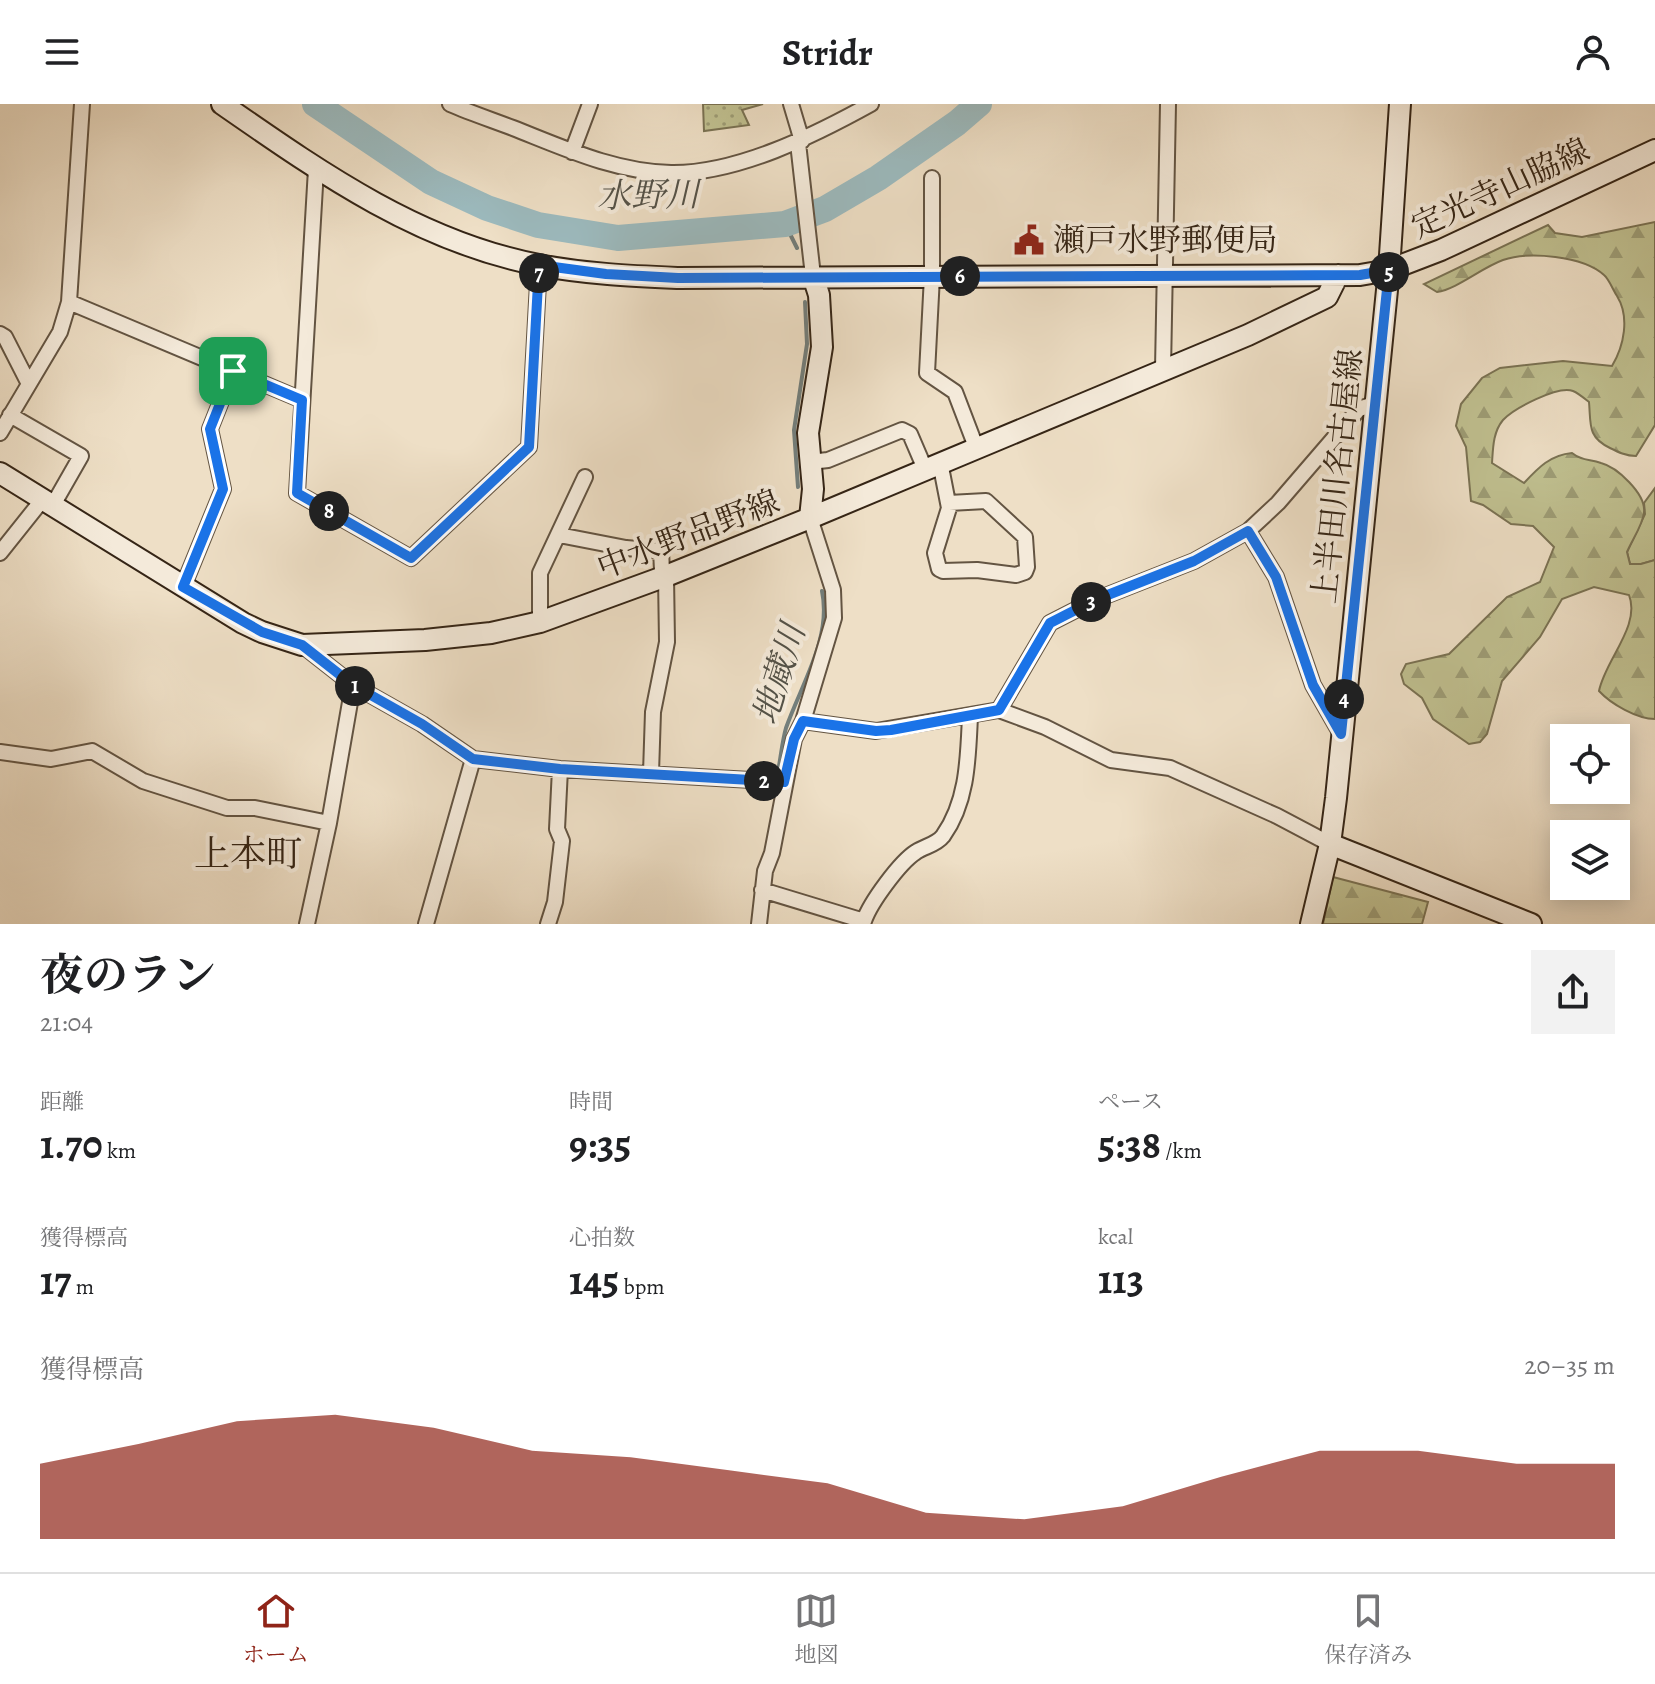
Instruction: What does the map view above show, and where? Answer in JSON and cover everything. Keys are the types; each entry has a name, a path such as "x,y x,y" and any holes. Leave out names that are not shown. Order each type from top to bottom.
{"main road":[{"path":"222,104 316,169 376,205 439,236 539,265 606,274 678,278 1360,275 1389,270"},
{"name":"定光寺山脇線","path":"1400,104 1389,270 1441,250 1655,150"},
{"name":"上半田川名古屋線","path":"1311,924 1330,844 1389,270"},
{"name":"中水野品野線","path":"0,473 183,587 262,632 302,645 425,640 491,633 540,622 666,576 1248,335 1327,297 1338,275"},
{"path":"810,518 813,489 808,433 822,347 819,295 813,276"},
{"path":"1330,844 1531,924"}],"street":[{"path":"0,433 60,332 69,302 82,104"},
{"path":"450,104 572,152 618,165 671,173 717,167 799,147 871,104"},
{"path":"572,152 590,104"},
{"path":"791,104 799,147 813,276"},
{"path":"1163,369 1168,104"},
{"path":"316,169 297,493 411,558 529,447 539,265"},
{"path":"932,178 932,276 927,373 955,392 976,447"},
{"path":"69,302 302,400"},
{"path":"0,334 5,337 29,384"},
{"path":"183,587 223,489 210,429 233,371"},
{"path":"999,710 1050,623 1095,600 1194,561 1248,531 1278,503 1359,409 1374,404"},
{"path":"0,553 48,502 81,456 10,415"},
{"path":"810,462 828,460 902,430 910,434 933,466 949,503 935,553 939,569 1016,575 1025,572 1025,537 990,503 979,500 949,503"},
{"path":"540,622 540,573 585,477"},
{"path":"759,924 762,890 794,739 803,721 834,618 833,590 810,518"},
{"path":"1248,531 1276,577 1313,685 1341,734"},
{"path":"559,535 626,548 661,551 662,570 666,576 667,642 653,712 651,773"},
{"path":"302,645 353,685 422,724 473,759 560,769 784,782"},
{"path":"307,924 329,823 353,685"},
{"path":"803,721 876,731 999,710 1045,727 1111,760 1170,768 1277,816 1330,844"},
{"path":"762,890 864,921 910,856 941,838 948,826 965,785 970,716"},
{"path":"0,752 51,759 92,751 143,781 227,808 255,808 329,823"},
{"path":"426,924 473,759"},
{"path":"548,924 555,902 562,841 557,829 560,769"}],"green space":[{"path":"703,104 763,104 742,110 749,125 704,131"},
{"path":"1655,222 1655,425 1636,456 1619,452 1597,439 1590,423 1589,402 1566,390 1536,399 1503,420 1495,435 1492,463 1524,483 1551,459 1572,453 1608,466 1622,476 1640,497 1643,517 1627,552 1630,564 1655,560 1655,719 1625,710 1599,691 1626,631 1631,607 1629,595 1594,587 1562,599 1540,637 1502,681 1487,734 1480,742 1469,744 1433,719 1422,698 1404,684 1401,674 1406,664 1449,654 1507,597 1540,582 1554,547 1533,526 1511,524 1483,505 1471,501 1466,447 1456,426 1461,404 1482,378 1500,368 1563,361 1612,366 1620,350 1624,322 1621,304 1606,277 1583,263 1555,257 1527,256 1503,260 1437,292 1424,284 1548,225 1555,233 1582,237"},
{"path":"1655,488 1655,560 1630,564 1627,552 1645,514 1644,503"},
{"path":"1333,877 1428,902 1422,924 1323,924"}],"waterway":[{"name":"水野川","path":"315,104 431,182 487,208 538,225 618,238 785,224 825,209 878,178 979,104"},
{"name":"地蔵川","path":"785,224 797,248"},
{"name":"地蔵川","path":"798,487 794,430 807,344 805,302"},
{"name":"地蔵川","path":"778,771 786,728 819,644 824,609 822,591"}],"place":[{"name":"瀬戸水野郵便局","path":"1029,240"}],"district":[{"name":"上本町","path":"248,853"}],"route":[{"path":"539,265 606,274 678,278 1360,275 1389,270 1341,734 1313,685 1276,577 1248,531 1222,548 1095,600 1050,623 999,710 876,731 803,721 794,739 784,782 560,769 473,759 422,724 353,685 302,645 243,623 183,587 223,489 210,429 233,371 302,400 297,493 411,558 529,447 539,265"}]}
